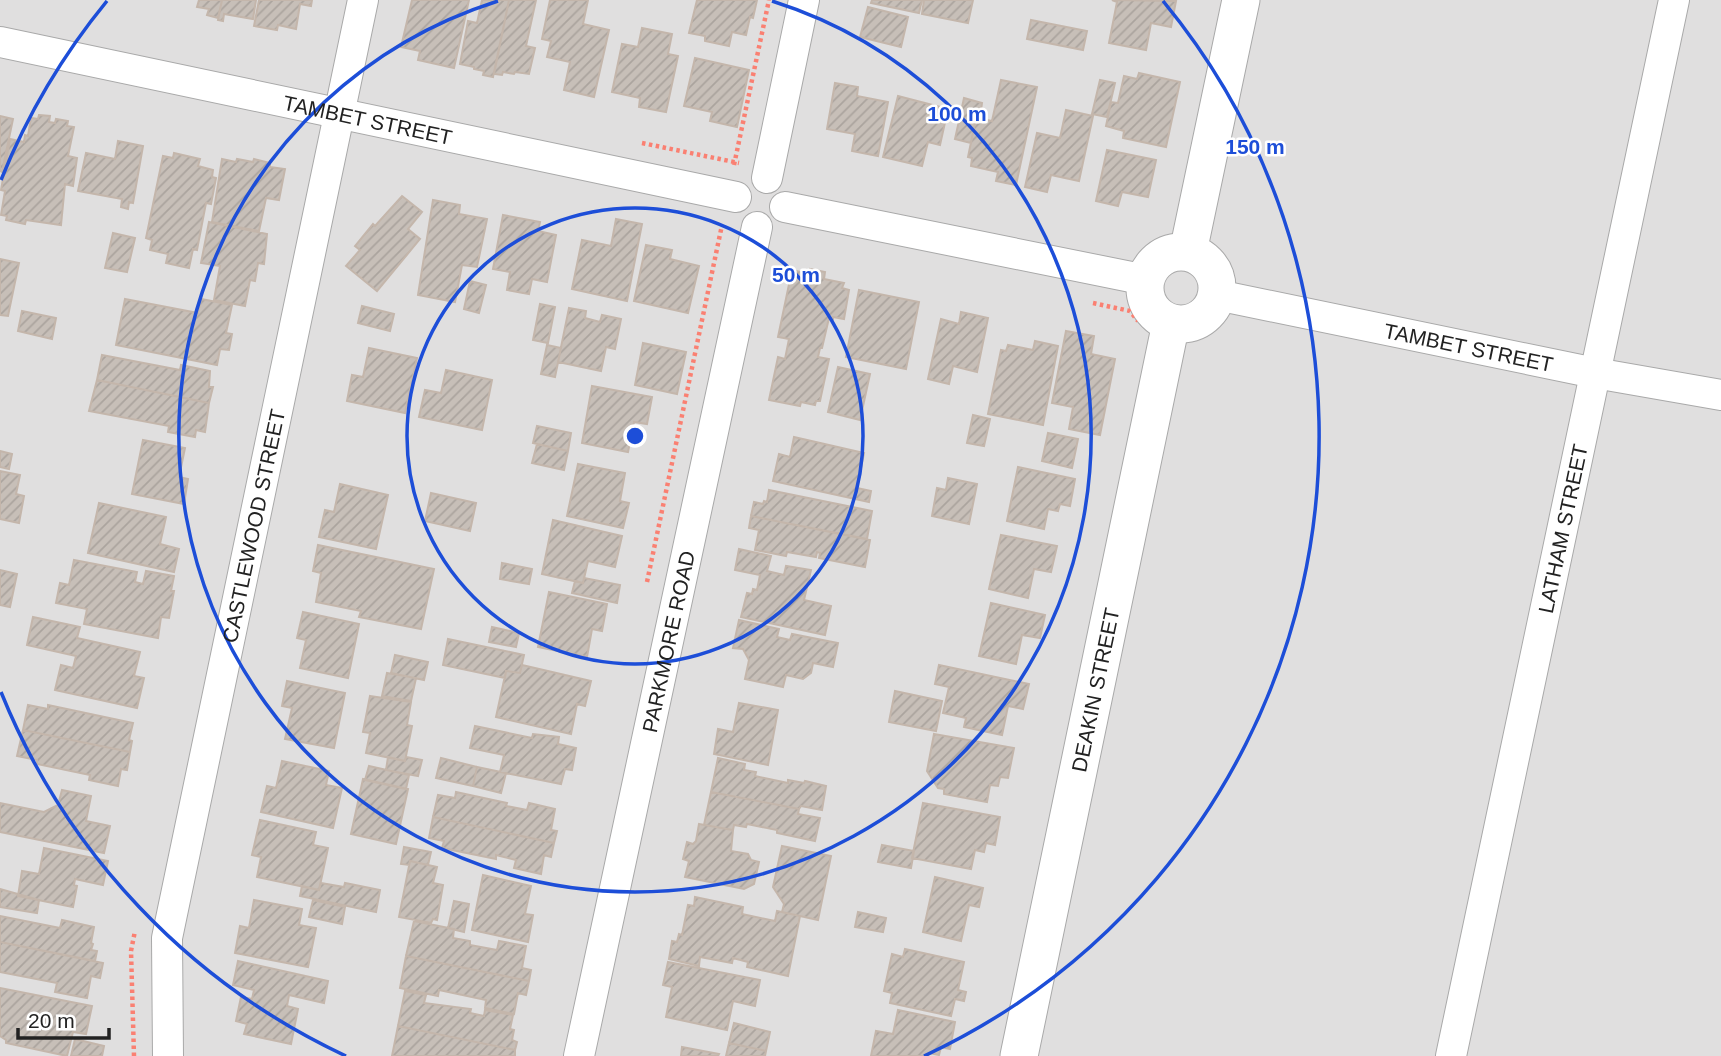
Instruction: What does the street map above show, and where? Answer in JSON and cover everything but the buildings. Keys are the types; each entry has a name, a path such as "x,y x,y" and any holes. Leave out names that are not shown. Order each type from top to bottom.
{"street":[{"name":"CASTLEWOOD STREET","path":"168,1056 167,938 363,0"},
{"path":"768,173 751,178 732,196 738,213 749,224 757,227 772,224 785,207 783,192 768,173 804,0"},
{"path":"1188,252 1241,0"},
{"name":"LATHAM STREET","path":"1451,1056 1674,0"},
{"name":"TAMBET STREET","path":"0,42 732,196"},
{"path":"785,207 1146,279"},
{"name":"PARKMORE ROAD","path":"579,1056 757,227"},
{"path":"1174,252 1188,252 1201,257 1211,267 1217,280 1217,295 1212,309 1200,319 1186,325 1156,325 1159,317 1150,307 1145,293 1146,279 1151,267 1161,257 1174,252"},
{"name":"TAMBET STREET","path":"1217,295 1595,373 1721,395"},
{"name":"DEAKIN STREET","path":"1019,1056 1156,325"}],"path":[{"path":"645,593 732,196 735,163 769,0"},
{"path":"735,163 768,173"},
{"path":"1090,302 1130,311 1156,325"}],"shaded area":[{"path":"0,0 1721,0 1721,1056 0,1056"}]}
